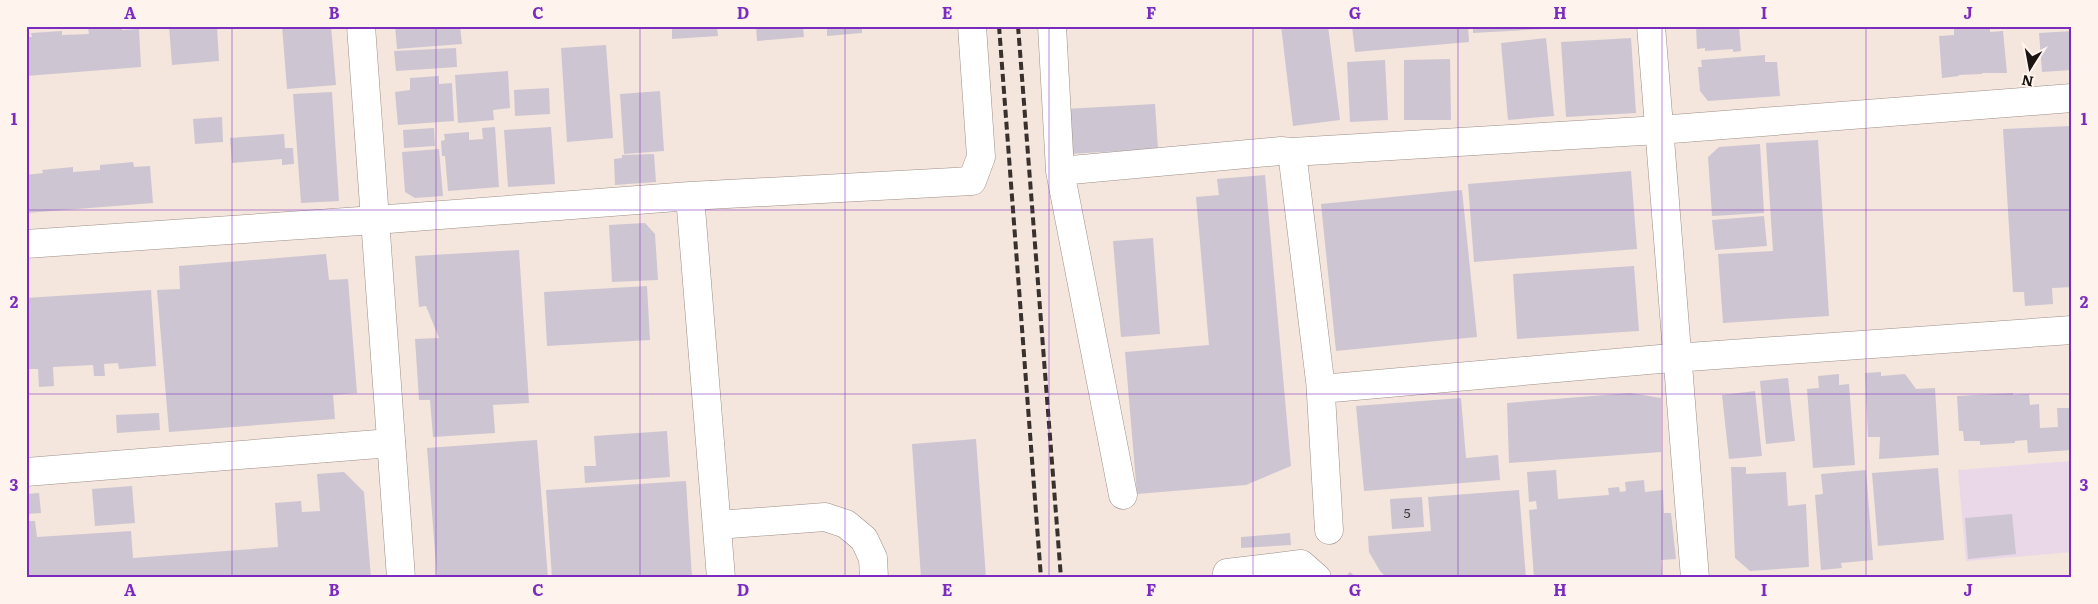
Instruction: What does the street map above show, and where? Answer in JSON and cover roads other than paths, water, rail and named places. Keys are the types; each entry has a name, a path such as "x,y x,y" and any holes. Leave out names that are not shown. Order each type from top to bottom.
{"street":[{"path":"361,26 401,578"},
{"path":"26,244 690,196 972,181 981,157 972,26"},
{"path":"1052,26 1060,171 1123,495"},
{"path":"1651,26 1695,578"},
{"path":"1060,171 1281,151 1292,152 1659,130 2072,98"},
{"path":"1292,152 1321,389 1678,358 2072,330"},
{"path":"690,196 721,578"},
{"path":"1320,378 1329,530"},
{"path":"26,472 391,443"},
{"path":"717,525 826,517 846,524 864,539 873,558 874,578"},
{"path":"1228,578 1228,573 1301,564 1317,578"}],"railway":[{"path":"999,26 1041,578"},
{"path":"1018,26 1061,578"}]}
